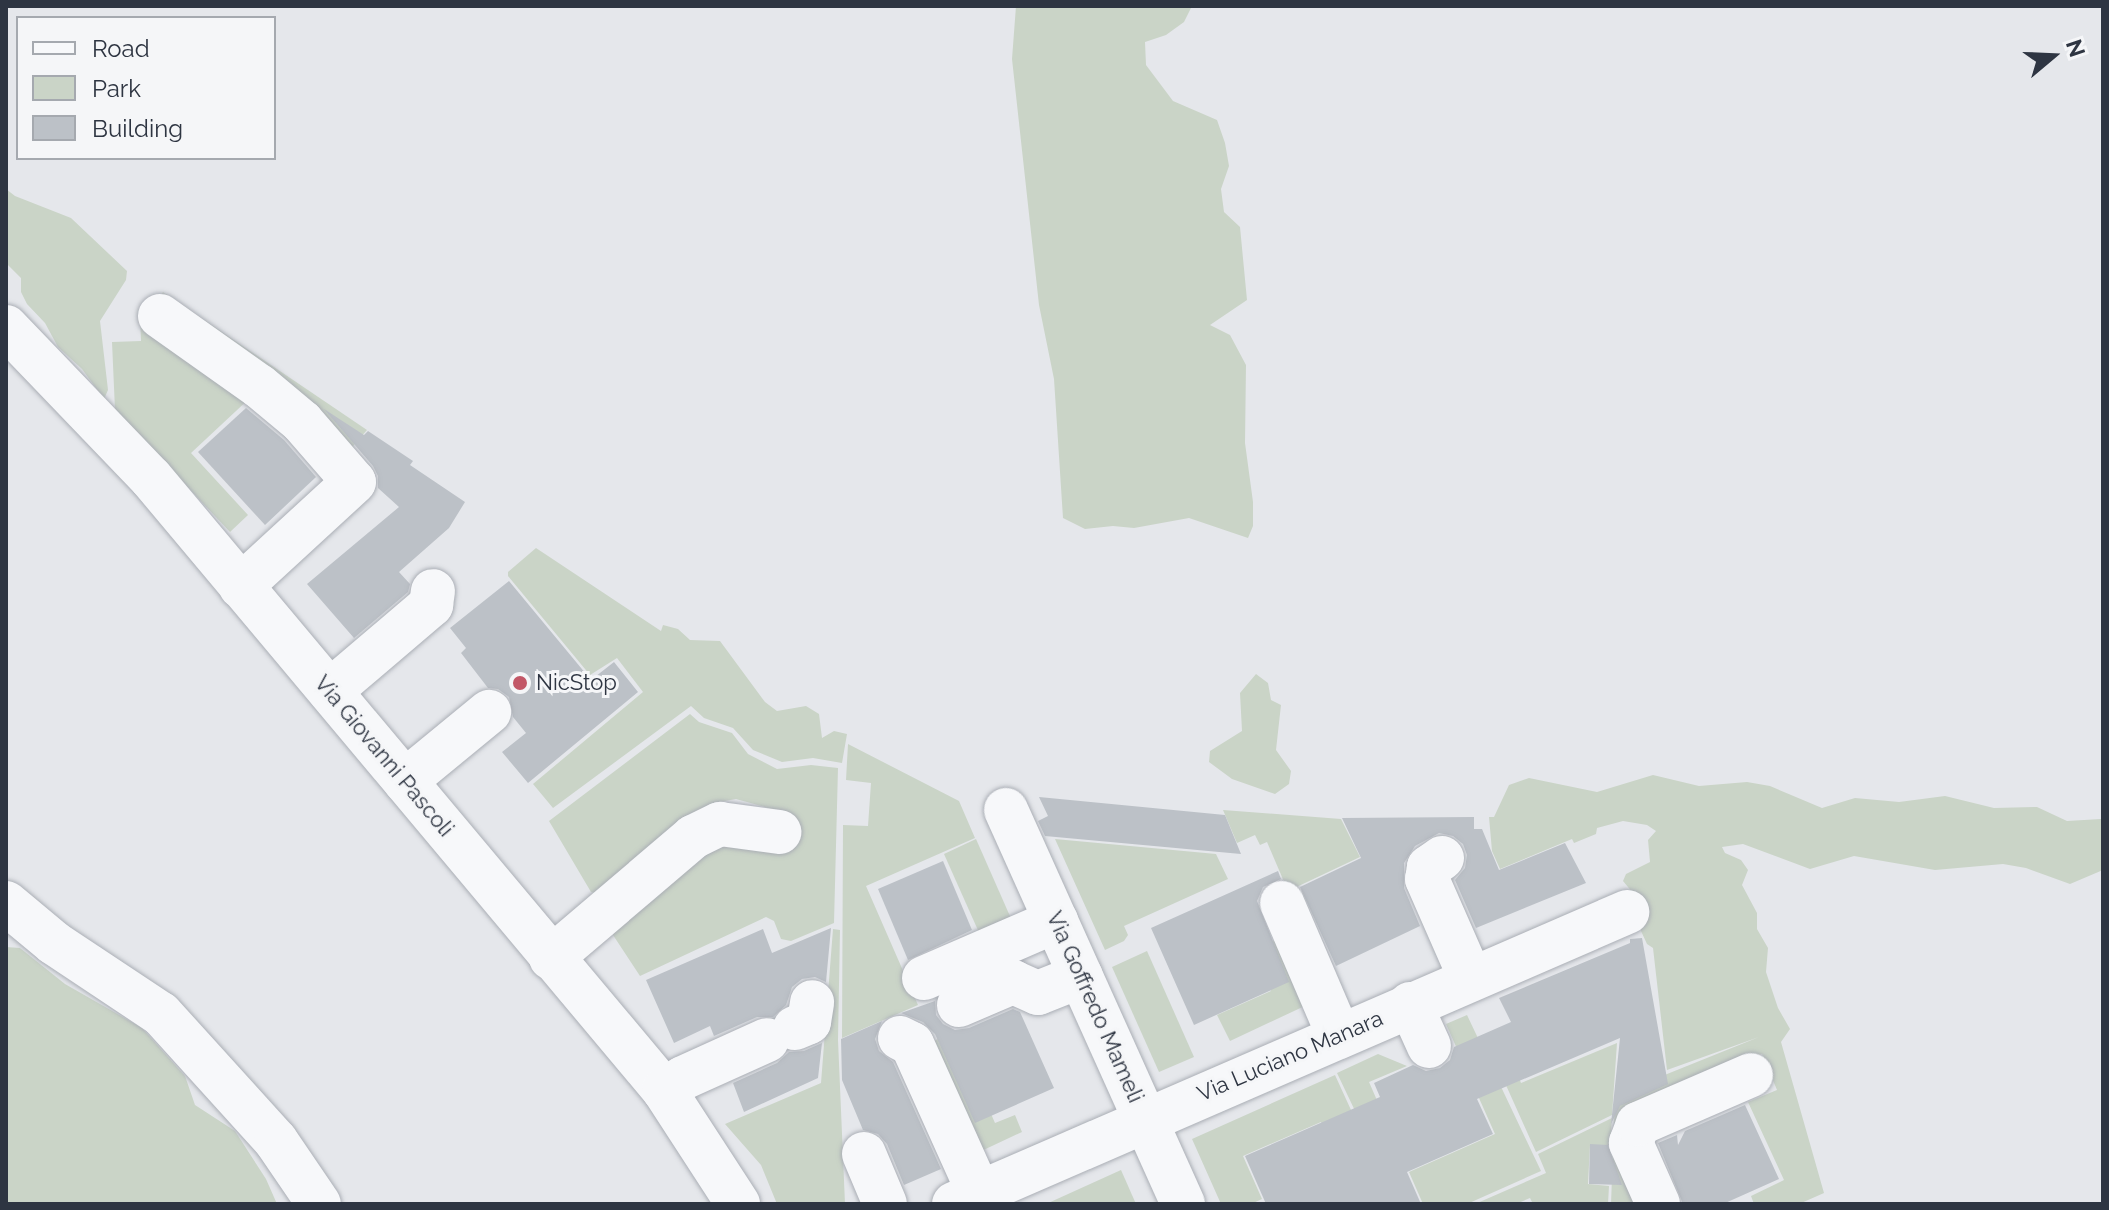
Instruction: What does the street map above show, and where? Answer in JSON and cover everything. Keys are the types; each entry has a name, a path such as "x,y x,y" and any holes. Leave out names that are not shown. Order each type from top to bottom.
{"street":[{"path":"160,316 259,386 302,422 354,482 241,586"},
{"name":"Via Giovanni Pascoli","path":"6,327 151,478 664,1090 738,1204"},
{"path":"330,691 431,605 433,591"},
{"path":"405,781 489,712"},
{"name":"Via Goffredo Mameli","path":"1023,819 1056,921 1183,1204"},
{"path":"551,958 693,837 720,824 779,832"},
{"path":"1429,1046 1443,991 1427,879 1429,867 1442,858"},
{"path":"1407,900 1443,991"},
{"path":"6,903 54,943 161,1014 276,1141 319,1204"},
{"path":"1282,903 1339,1036"},
{"name":"Via Luciano Manara","path":"968,1200 1145,1119 1627,912"},
{"path":"924,978 1056,921"},
{"path":"959,1005 1013,982 1038,993 1081,976"},
{"path":"664,1090 791,1024"},
{"path":"900,1038 912,1044 968,1200"},
{"path":"1658,1204 1631,1143 1638,1124 1751,1075"},
{"path":"864,1154 885,1204"}],"green space":[{"path":"1016,6 1192,6 1184,22 1166,35 1145,42 1146,65 1173,101 1217,120 1225,143 1229,166 1221,189 1224,212 1240,227 1247,300 1210,325 1230,335 1246,365 1245,443 1253,502 1253,526 1248,538 1189,518 1134,528 1113,526 1085,529 1063,518 1054,379 1039,305 1012,59"},
{"path":"6,189 15,196 71,218 127,271 126,280 100,321 108,390 104,399 82,369 58,347 45,323 27,304 21,292 21,278 6,263"},
{"path":"163,292 367,430 347,453 156,302"},
{"path":"140,317 251,397 191,453 248,515 230,532 115,410 112,342 141,341"},
{"path":"536,548 661,631 663,625 678,629 690,640 720,641 765,702 777,711 806,706 819,714 822,738 834,731 847,734 842,763 813,758 782,762 753,750 733,728 704,718 691,706 553,808 533,784 643,692 617,658 590,675 508,576 508,572"},
{"path":"1256,674 1268,683 1271,700 1281,705 1276,750 1291,771 1289,784 1275,794 1232,779 1209,762 1210,751 1242,731 1240,693"},
{"path":"690,714 699,722 732,733 748,754 777,769 811,765 838,768 834,923 791,941 781,939 774,921 766,917 640,976 613,935 613,924 714,840 786,813 736,799 714,803 600,894 591,892 549,821"},
{"path":"848,744 959,801 975,838 866,886 918,1005 842,1038 843,825 868,826 871,783 846,780"},
{"path":"1653,775 1699,786 1747,782 1770,786 1822,808 1855,798 1899,802 1945,796 1994,808 2037,807 2067,821 2101,819 2103,870 2070,884 2026,868 2003,864 1935,870 1854,856 1810,869 1743,844 1722,847 1725,853 1741,860 1748,870 1742,885 1757,913 1757,929 1768,948 1766,972 1778,1008 1790,1029 1781,1042 1824,1193 1799,1204 1754,1204 1751,1196 1784,1180 1748,1102 1777,1090 1762,1054 1627,1109 1643,1204 1611,1204 1615,1095 1759,1037 1667,1070 1653,948 1647,944 1641,931 1633,893 1623,881 1626,874 1650,862 1648,840 1656,831 1647,825 1623,821 1597,828 1596,834 1574,843 1572,839 1500,869 1492,851 1489,817 1494,817 1509,785 1529,778 1597,792"},
{"path":"1223,810 1341,819 1360,857 1288,891 1267,842 1260,845 1255,835 1237,843"},
{"path":"976,839 1013,923 981,937 944,854"},
{"path":"1055,839 1216,854 1228,879 1124,926 1128,935 1124,941 1105,950"},
{"path":"833,929 840,930 838,1040 845,1204 777,1204 761,1165 725,1124 821,1083"},
{"path":"1280,938 1309,1004 1230,1041 1217,1015 1271,991 1253,951"},
{"path":"6,947 20,948 65,984 142,1028 185,1076 195,1105 235,1131 266,1179 277,1204 6,1204"},
{"path":"1147,951 1194,1057 1159,1072 1112,967"},
{"path":"1467,1015 1541,1171 1467,1204 1423,1204 1409,1172 1495,1134 1446,1024"},
{"path":"955,1032 995,1123 1015,1115 1022,1132 975,1154 926,1044"},
{"path":"1617,1043 1612,1115 1536,1152 1492,1054 1507,1047 1521,1083"},
{"path":"1378,1054 1407,1066 1369,1082 1407,1169 1387,1178 1337,1073"},
{"path":"1335,1075 1394,1204 1345,1175 1321,1122 1243,1156 1262,1199 1251,1204 1221,1204 1192,1139"},
{"path":"1612,1118 1610,1145 1590,1145 1588,1184 1609,1186 1608,1204 1533,1204 1530,1198 1516,1204 1475,1204 1546,1173 1538,1154"},
{"path":"1121,1170 1136,1204 1046,1204"}],"building":[{"path":"246,408 284,440 316,477 265,525 198,452"},
{"path":"324,409 364,435 368,431 413,461 410,465 465,502 449,528 399,572 410,584 408,592 354,638 307,584 399,507 378,488 378,476 373,466"},
{"path":"509,581 591,680 614,662 638,692 528,783 502,752 526,733 513,717 509,697 498,689 488,688 461,653 466,648 450,628"},
{"path":"1039,797 1225,815 1241,854 1045,836 1038,821 1048,816"},
{"path":"1474,817 1474,829 1482,829 1499,870 1565,843 1586,883 1476,928 1455,880 1465,868 1467,855 1463,844 1453,836 1439,833 1415,846 1404,863 1404,888 1420,926 1336,966 1300,887 1361,858 1342,818"},
{"path":"943,861 972,930 908,960 878,889"},
{"path":"1278,871 1281,879 1263,887 1257,901 1289,982 1194,1025 1151,928"},
{"path":"831,928 826,982 815,977 802,979 792,987 786,1005 773,1017 757,1017 714,1036 710,1026 674,1043 646,980 763,929 772,953"},
{"path":"1642,938 1668,1084 1620,1106 1611,1124 1620,1038 1477,1099 1493,1134 1407,1172 1421,1204 1266,1204 1245,1156 1380,1097 1374,1083 1413,1065 1426,1071 1440,1068 1450,1060 1454,1047 1511,1022 1499,998 1630,943 1630,939"},
{"path":"935,1001 936,1015 943,1024 955,1030 969,1028 1013,1009 1020,1012 1054,1088 975,1123 935,1034 923,1022 901,1013"},
{"path":"882,1021 875,1039 879,1051 893,1062 941,1169 904,1185 887,1144 878,1134 863,1130 842,1080 841,1039"},
{"path":"822,1043 818,1078 744,1112 733,1083 777,1063 789,1052 804,1051"},
{"path":"1745,1105 1779,1179 1723,1204 1683,1204 1658,1143 1677,1135 1678,1145 1685,1131"},
{"path":"1590,1144 1608,1145 1622,1185 1589,1184"}],"place":[{"name":"NicStop","path":"520,683"}]}
